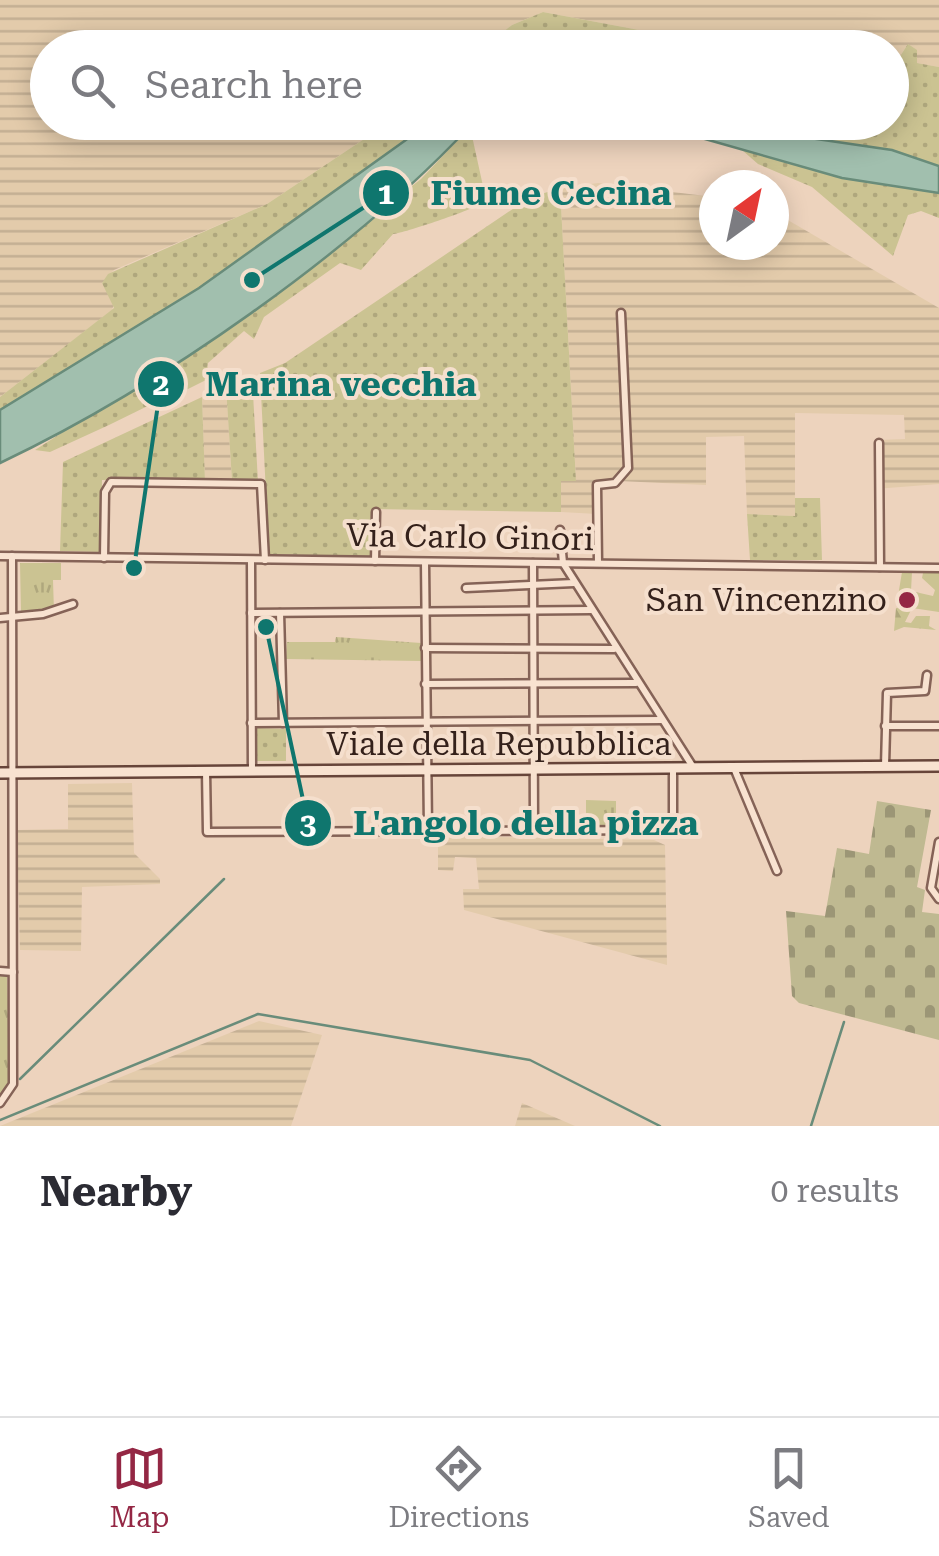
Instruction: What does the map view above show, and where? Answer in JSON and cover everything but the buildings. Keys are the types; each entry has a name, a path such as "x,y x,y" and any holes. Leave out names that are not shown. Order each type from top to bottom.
{"street":[{"path":"598,563 598,485 615,482 628,468 621,313"},
{"path":"879,442 880,567"},
{"path":"104,558 106,492 111,482 261,484 265,560"},
{"path":"375,561 376,512"},
{"path":"560,530 563,562 574,583 693,768"},
{"name":"Via Carlo Ginori","path":"0,556 939,568"},
{"path":"0,1103 13,1084 12,556"},
{"path":"251,561 252,770"},
{"path":"425,562 428,829"},
{"path":"532,563 534,829"},
{"path":"466,588 532,588 574,583"},
{"path":"0,618 73,604"},
{"path":"251,613 591,610"},
{"path":"280,613 283,723"},
{"path":"425,648 615,649"},
{"path":"0,675 13,674"},
{"path":"885,766 887,693 925,690 927,675"},
{"path":"426,684 637,683"},
{"path":"251,722 662,720"},
{"path":"0,724 13,724"},
{"path":"885,726 939,726"},
{"name":"Viale della Repubblica","path":"0,772 939,766"},
{"path":"206,770 207,832 673,830 673,768"},
{"path":"734,768 777,871"},
{"path":"0,827 10,826"},
{"path":"939,842 931,888 939,899"},
{"path":"0,871 11,870"},
{"path":"0,972 13,972"}],"shaded area":[{"path":"0,0 939,0 939,67 917,63 909,51 909,30 639,30 543,12 505,30 30,30 30,140 363,140 267,204 114,270 102,283 114,304 112,310 0,397"},
{"path":"406,140 456,140 371,220 252,313 125,396 0,463 0,410 199,288"},
{"path":"709,140 824,140 892,150 939,166 939,193 842,178"},
{"path":"598,183 699,195 699,260 789,260 789,221 939,308 939,484 875,489 877,440 905,439 904,415 795,413 795,516 747,514 744,436 706,437 706,485 597,480 597,514 561,512 561,481 576,480 560,188"},
{"path":"226,386 232,481 205,481 202,397"},
{"path":"132,783 134,853 160,879 160,884 82,887 81,951 20,950 17,830 68,829 68,784"},
{"path":"438,837 654,840 665,845 667,965 464,910 463,889 479,889 476,858 455,857 453,871 438,870"},
{"path":"259,1021 322,1035 291,1126 0,1126"},
{"path":"522,1103 575,1126 515,1126"}],"green space":[{"path":"543,12 639,30 505,30"},
{"path":"909,45 917,50 917,63 939,67 939,166 892,150 824,140 909,140"},
{"path":"363,140 407,140 199,288 0,410 0,397 114,308 102,283 108,274 267,204"},
{"path":"458,140 473,140 483,186 472,208 393,234 361,270 340,263 264,317 254,339 244,331 208,363 206,380 180,393 173,384 166,397 109,425 50,452 35,450 250,312 421,179"},
{"path":"742,150 842,178 939,193 939,218 921,211 908,215 893,256 812,187 789,177 789,170 772,170"},
{"path":"560,188 576,481 561,481 561,512 371,509 370,557 269,554 260,373 285,363 529,198"},
{"path":"252,376 258,482 232,481 226,386"},
{"path":"202,397 205,481 102,480 101,552 60,551 63,462"},
{"path":"795,498 820,498 822,560 750,560 747,514 795,516"},
{"path":"20,563 61,563 61,580 53,580 54,612 21,612"},
{"path":"902,572 912,572 911,591 933,596 935,590 922,578 923,573 939,572 939,612 912,608 905,622 911,623 916,616 930,616 929,626 936,630 904,627 894,631 896,608 903,607 904,597 898,596"},
{"path":"336,637 421,643 421,661 286,659 287,642 335,642"},
{"path":"256,728 286,729 286,761 256,761"},
{"path":"586,800 616,801 616,826 586,825"},
{"path":"877,801 931,810 917,887 925,890 922,912 939,914 939,1040 799,1003 792,996 786,911 825,916 837,848 869,854"},
{"path":"0,976 7,976 11,1082 0,1098"}],"waterway":[{"path":"20,1079 224,879"},
{"path":"0,1120 258,1014 530,1060 660,1126"},
{"path":"811,1126 844,1022"}],"place":[{"name":"Fiume Cecina","path":"252,280"},
{"name":"Marina vecchia","path":"134,568"},
{"name":"San Vincenzino","path":"907,600"},
{"name":"L'angolo della pizza","path":"266,627"}]}
